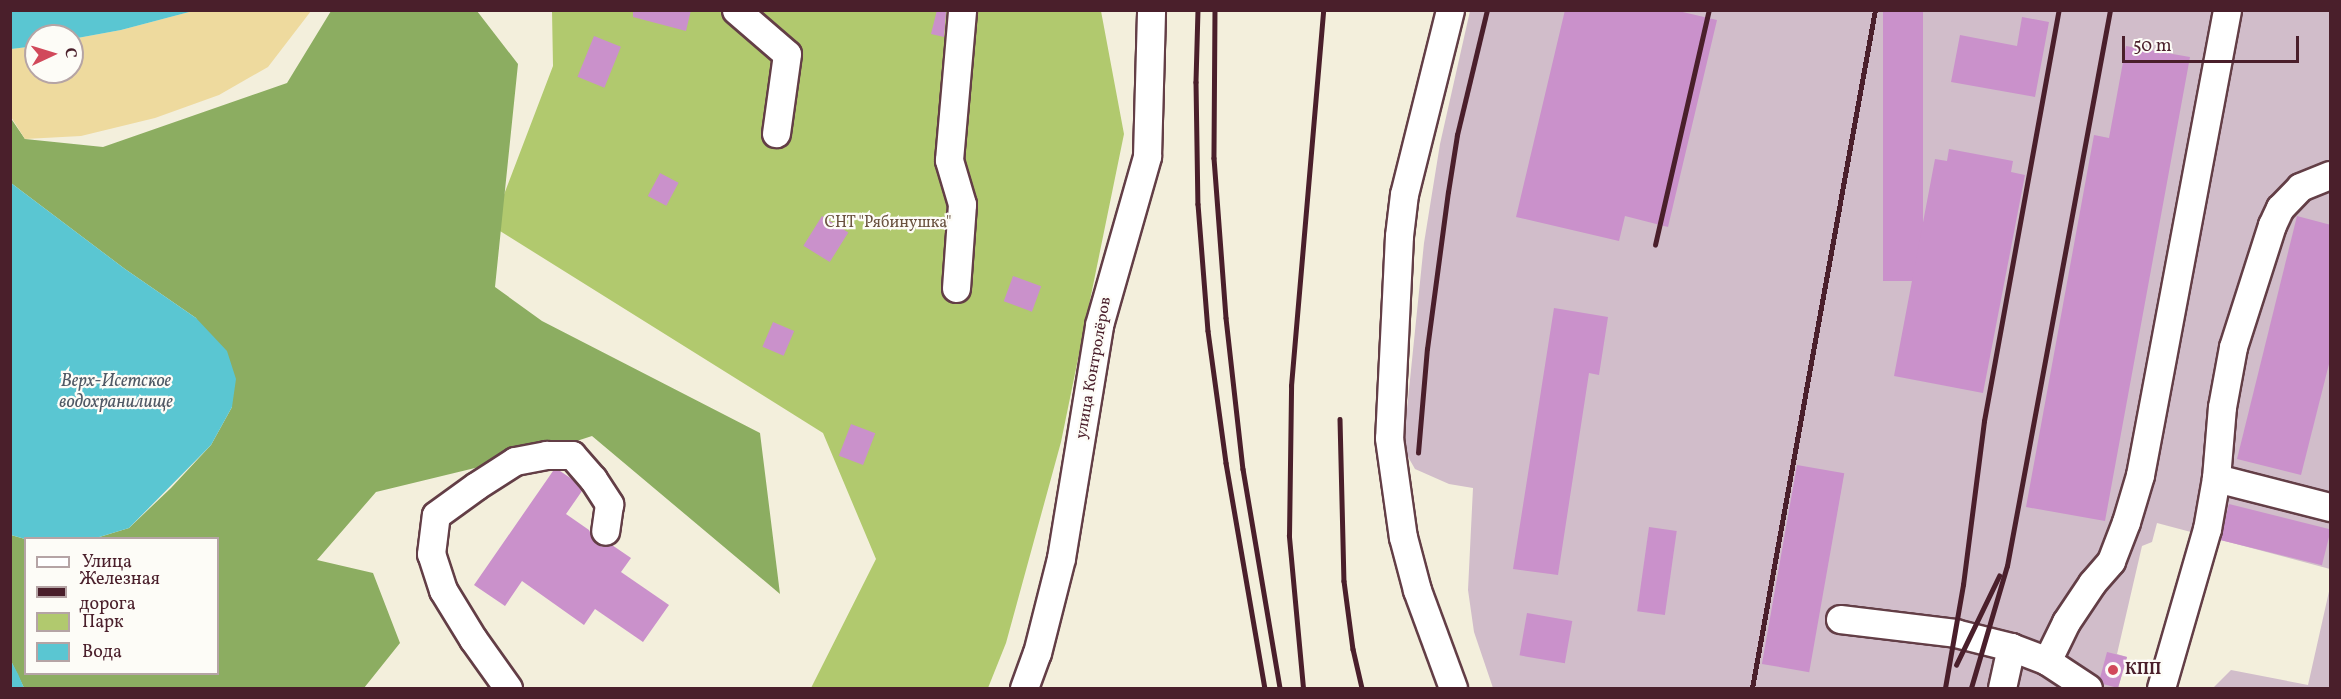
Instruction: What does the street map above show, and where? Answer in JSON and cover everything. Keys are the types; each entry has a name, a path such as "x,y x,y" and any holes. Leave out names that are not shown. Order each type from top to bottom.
{"street":[{"path":"736,10 787,54 776,133"},
{"path":"956,288 962,204 949,160 962,10"},
{"name":"улица Контролёров","path":"1024,688 1037,652 1062,558 1099,325 1147,156 1151,10"},
{"path":"1450,10 1404,194 1389,438 1403,537 1414,579 1453,688"},
{"path":"2047,661 2066,622 2092,583 2111,561 2140,475 2227,10"},
{"path":"2162,688 2207,529 2216,478 2222,406 2233,347 2272,225 2280,208 2300,187 2331,175"},
{"path":"508,688 473,639 444,590 432,554 436,515 515,461 546,455 572,456 593,479 609,504 605,531"},
{"path":"2216,478 2331,507"},
{"path":"1840,619 1955,633 2011,646 2047,661 2088,688"},
{"path":"2002,688 2011,646"}],"shaded area":[{"path":"1470,11 2330,11 2330,569 2157,523 2152,542 2142,546 2117,654 2127,657 2118,688 1493,688 1474,632 1468,590 1473,488 1449,484 1415,469 1403,448 1424,243 1440,144"},
{"path":"2330,587 2330,688 2213,688 2231,670 2308,685"}],"green space":[{"path":"331,11 477,11 518,64 495,287 542,321 760,433 780,594 592,436 549,450 376,492 317,560 373,573 400,643 364,688 24,688 11,661 11,535 24,539 24,675 219,675 219,537 99,537 129,528 171,488 211,445 232,407 196,318 125,269 11,183 10,117 25,139 103,147 287,83"},
{"name":"СНТ \"Рябинушка\"","path":"552,11 1101,11 1124,134 1061,442 1006,643 988,688 811,688 876,559 823,433 492,226 553,66"}],"sand":[{"path":"193,11 311,11 268,67 219,95 155,118 81,136 25,139 11,117 10,49 24,47 24,84 84,84 84,37 121,30"}],"water":[{"path":"11,10 193,10 121,30 84,37 84,24 24,24 24,47 11,49"},
{"name":"Верх-Исетское водохранилище","path":"11,183 125,269 196,318 227,351 236,379 232,407 211,445 129,528 99,537 24,539 11,535"},
{"path":"11,661 18,674 24,688 11,688"}],"building":[{"path":"633,10 691,10 686,31 633,17"},
{"path":"937,10 946,12 944,37 931,34"},
{"path":"1565,10 1674,10 1717,20 1668,227 1625,216 1619,241 1516,217"},
{"path":"1883,10 1923,10 1923,281 1883,281"},
{"path":"2022,17 2049,22 2035,97 1951,82 1960,35 2017,46"},
{"path":"594,36 621,47 604,88 578,77"},
{"path":"2126,46 2190,57 2105,521 2026,507 2094,135 2109,138"},
{"path":"1949,149 2013,161 2011,172 2025,175 1983,393 1894,376 1935,159 1947,161"},
{"path":"660,173 679,183 666,206 648,196"},
{"path":"822,216 848,232 830,262 803,246"},
{"path":"2297,216 2331,225 2331,356 2301,475 2237,459"},
{"path":"1013,276 1041,286 1032,312 1004,301"},
{"path":"1554,308 1608,317 1599,375 1589,373 1558,575 1513,569"},
{"path":"773,322 794,331 784,356 762,347"},
{"path":"851,424 875,433 863,465 839,456"},
{"path":"1797,465 1844,473 1809,672 1762,664"},
{"path":"553,471 560,471 572,479 582,491 566,514 589,530 596,544 603,547 612,545 631,558 621,572 669,605 643,642 595,609 584,625 522,581 505,606 474,585"},
{"path":"2229,504 2330,529 2322,565 2220,540"},
{"path":"1649,527 1677,531 1665,615 1637,611"},
{"path":"1527,613 1572,621 1565,663 1520,655"},
{"name":"КПП","path":"2107,652 2127,657 2118,688 2103,684 2100,678"}],"railway":[{"path":"1198,10 1196,82 1198,204 1208,331 1226,463 1265,688"},
{"path":"1215,10 1214,158 1226,318 1243,469 1280,688"},
{"path":"1303,688 1289,536 1291,386 1323,10"},
{"path":"1418,453 1427,349 1448,192 1457,135 1487,10"},
{"path":"1655,245 1709,10"},
{"path":"1752,688 1875,10"},
{"path":"1945,688 1963,585 1984,421 2059,10"},
{"path":"1971,688 2007,566 2110,10"},
{"path":"1340,419 1344,581 1353,649 1362,688"},
{"path":"1956,665 1999,576"}],"place":[{"name":"КПП","path":"2113,670"}]}
